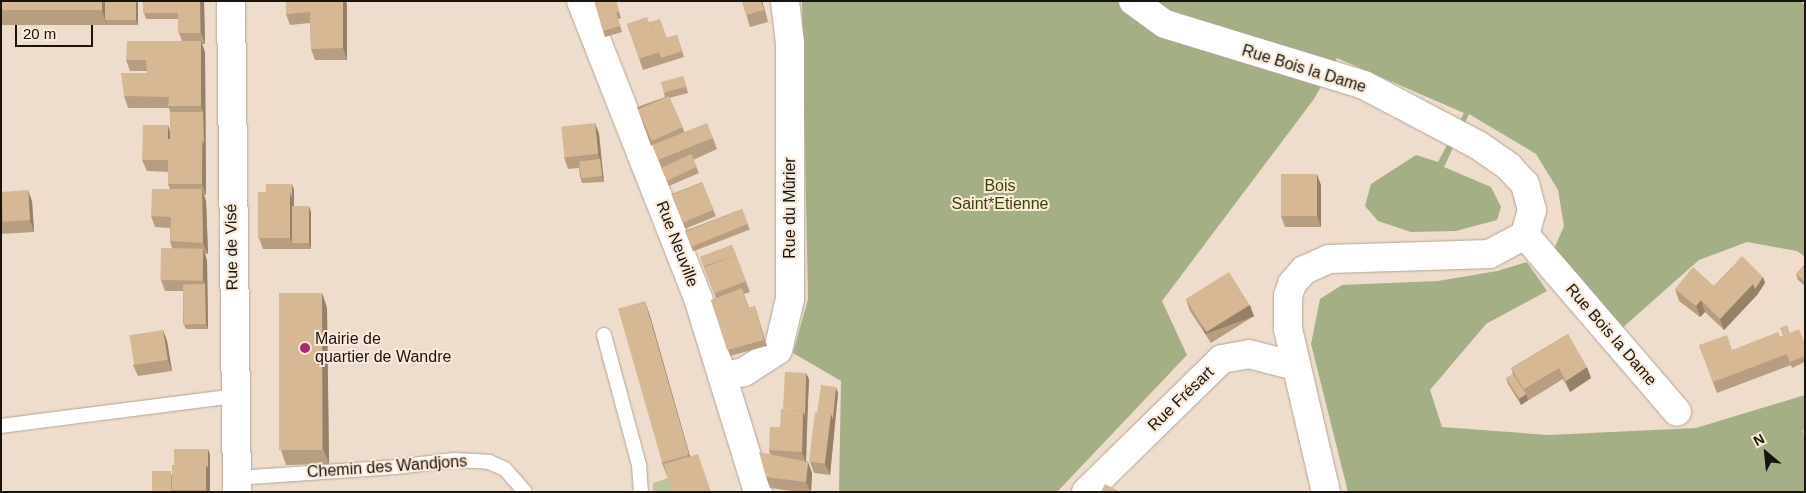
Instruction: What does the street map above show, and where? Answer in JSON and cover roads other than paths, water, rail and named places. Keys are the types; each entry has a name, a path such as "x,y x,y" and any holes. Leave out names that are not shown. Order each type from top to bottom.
{"street":[{"name":"Rue de Visé","path":"231,1 236,485"},
{"name":"Rue Neuville","path":"581,1 671,228 722,376 758,492"},
{"name":"Rue du Mûrier","path":"722,376 744,372 778,350 790,299 790,43 785,1"},
{"name":"Rue Bois la Dame","path":"1133,1 1165,24 1364,85 1478,145 1509,167 1526,184 1532,210 1525,235 1677,412"},
{"path":"1326,492 1295,366 1288,329 1288,296 1292,284 1304,270 1329,259 1490,254 1525,235"},
{"name":"Rue Frésart","path":"1086,492 1222,358 1249,354 1295,366"}],"lane":[{"path":"604,335 639,465 641,492"},
{"path":"1,426 234,396"},
{"name":"Chemin des Wandjons","path":"236,485 455,460 497,465 505,469 525,492"}],"place":[{"name":"Mairie de quartier de Wandre","path":"305,348"}],"park label":[{"name":"Bois Saint*Etienne","path":"1000,195"}]}
